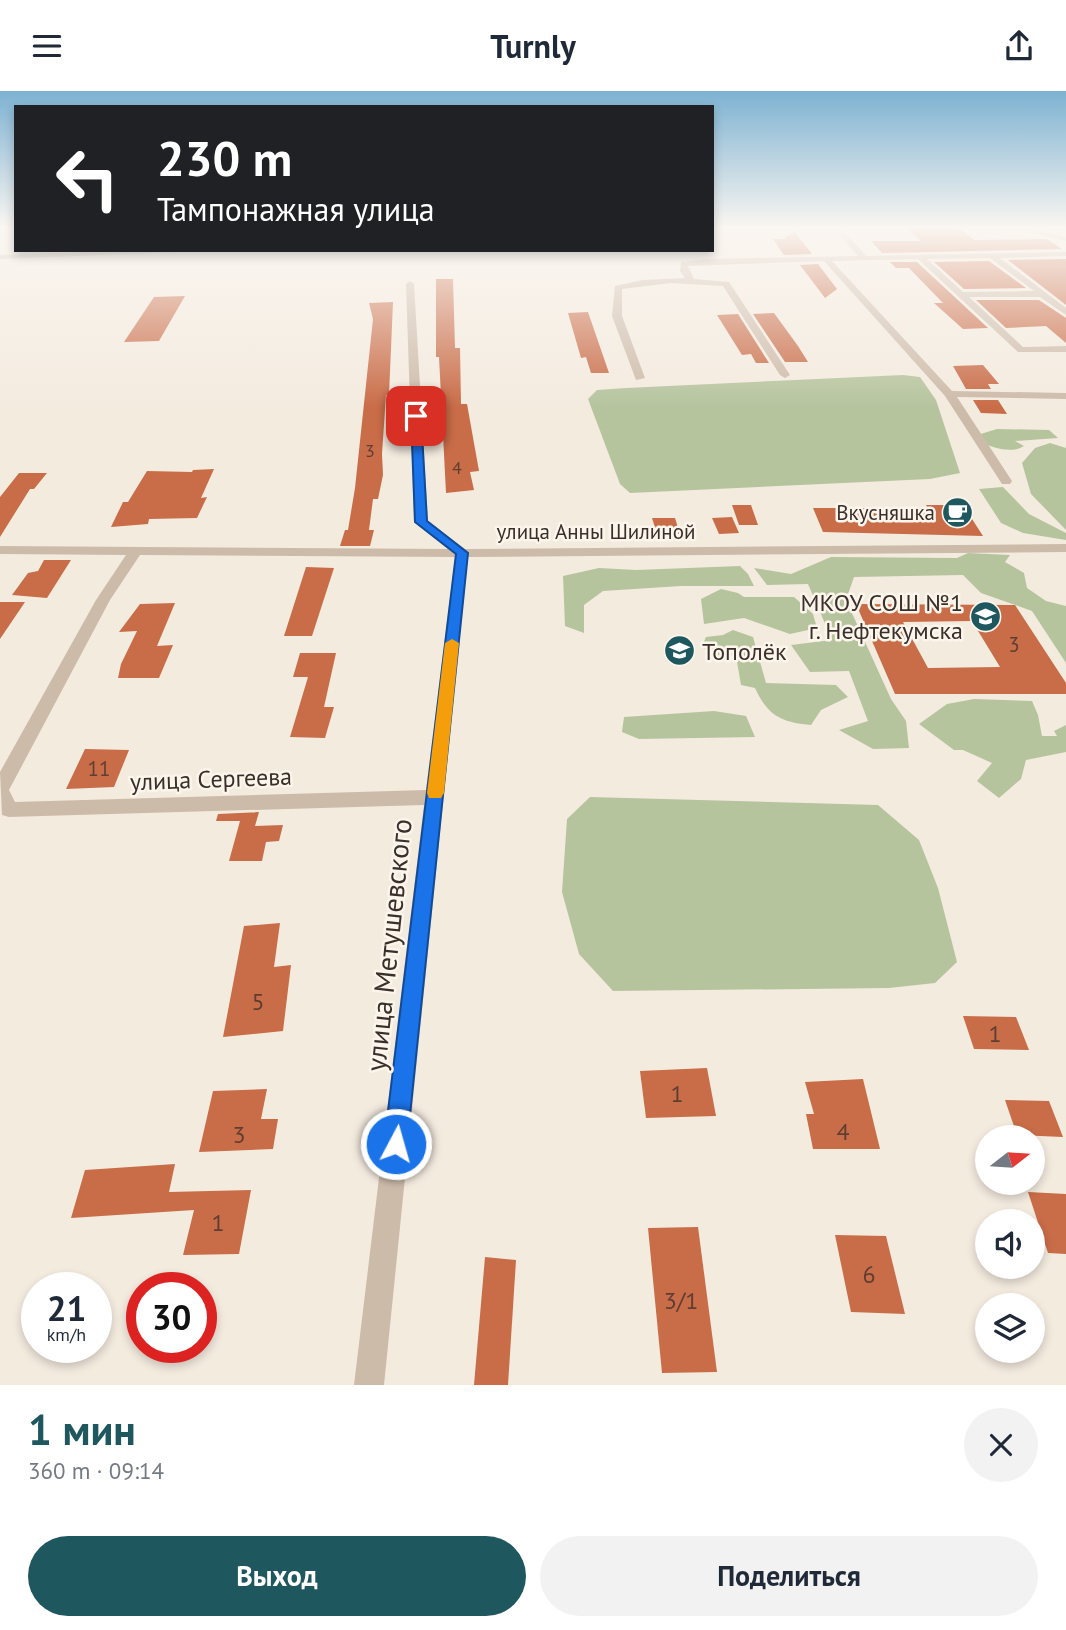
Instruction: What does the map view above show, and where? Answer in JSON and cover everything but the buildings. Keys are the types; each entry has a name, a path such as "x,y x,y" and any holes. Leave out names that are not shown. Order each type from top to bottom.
{"street":[{"path":"410,287 421,522 462,553"},
{"path":"620,287 617,316 640,379"},
{"path":"728,287 785,375"},
{"path":"852,287 949,394 1006,481"},
{"path":"952,287 1021,350 1066,349"},
{"path":"1033,287 1066,312"},
{"path":"960,295 1041,294"},
{"path":"949,394 1066,396"},
{"name":"улица Анны Шилиной","path":"0,550 462,553 1066,548"},
{"name":"улица Сергеева","path":"135,551 103,600 0,790 9,810 435,797"},
{"name":"улица Метушевского","path":"369,1385 462,553"}],"green space":[{"path":"903,375 920,377 936,400 960,473 930,479 630,493 620,484 588,399 597,390"},
{"path":"997,429 1049,430 1058,438 1015,441 1024,446 1012,450 976,441 974,436"},
{"path":"1050,443 1066,448 1066,530 1031,494 1022,463 1035,448"},
{"path":"1003,487 1029,514 1066,533 1066,540 1023,533 1001,523 979,489"},
{"path":"968,553 1010,555 1005,562 1024,573 1027,588 1046,601 1066,606 1066,663 1032,611 981,593 963,575 854,577 846,600 891,699 906,721 909,748 873,749 839,730 868,721 849,671 810,672 791,645 832,640 808,584 767,585 754,568 791,574 831,557 957,558"},
{"path":"740,566 754,586 681,586 603,591 584,605 584,633 565,626 563,576 599,568 636,570"},
{"path":"721,589 744,597 794,597 813,614 817,628 790,634 744,618 704,624 701,599"},
{"path":"733,630 753,637 766,683 836,685 848,697 821,710 811,725 791,722 777,716 765,705 755,688 741,685 736,656 711,655 702,646 706,637 723,635"},
{"path":"974,699 1032,701 1042,736 1057,736 1054,731 1066,725 1066,752 1026,760 1021,779 999,798 977,781 992,763 963,750 954,750 919,724 947,704"},
{"path":"714,711 746,716 755,737 639,739 622,732 624,717"},
{"path":"590,797 878,805 919,840 938,888 957,962 935,983 889,988 613,991 579,954 562,892 567,819"}],"slow traffic":[{"path":"435,793 452,643"}],"place":[{"name":"Вкусняшка","path":"958,512"},
{"name":"МКОУ СОШ №1 г. Нефтекумска","path":"986,616"},
{"name":"Тополёк","path":"679,651"}],"route":[{"path":"396,1144 462,553 421,522 416,416"}]}
